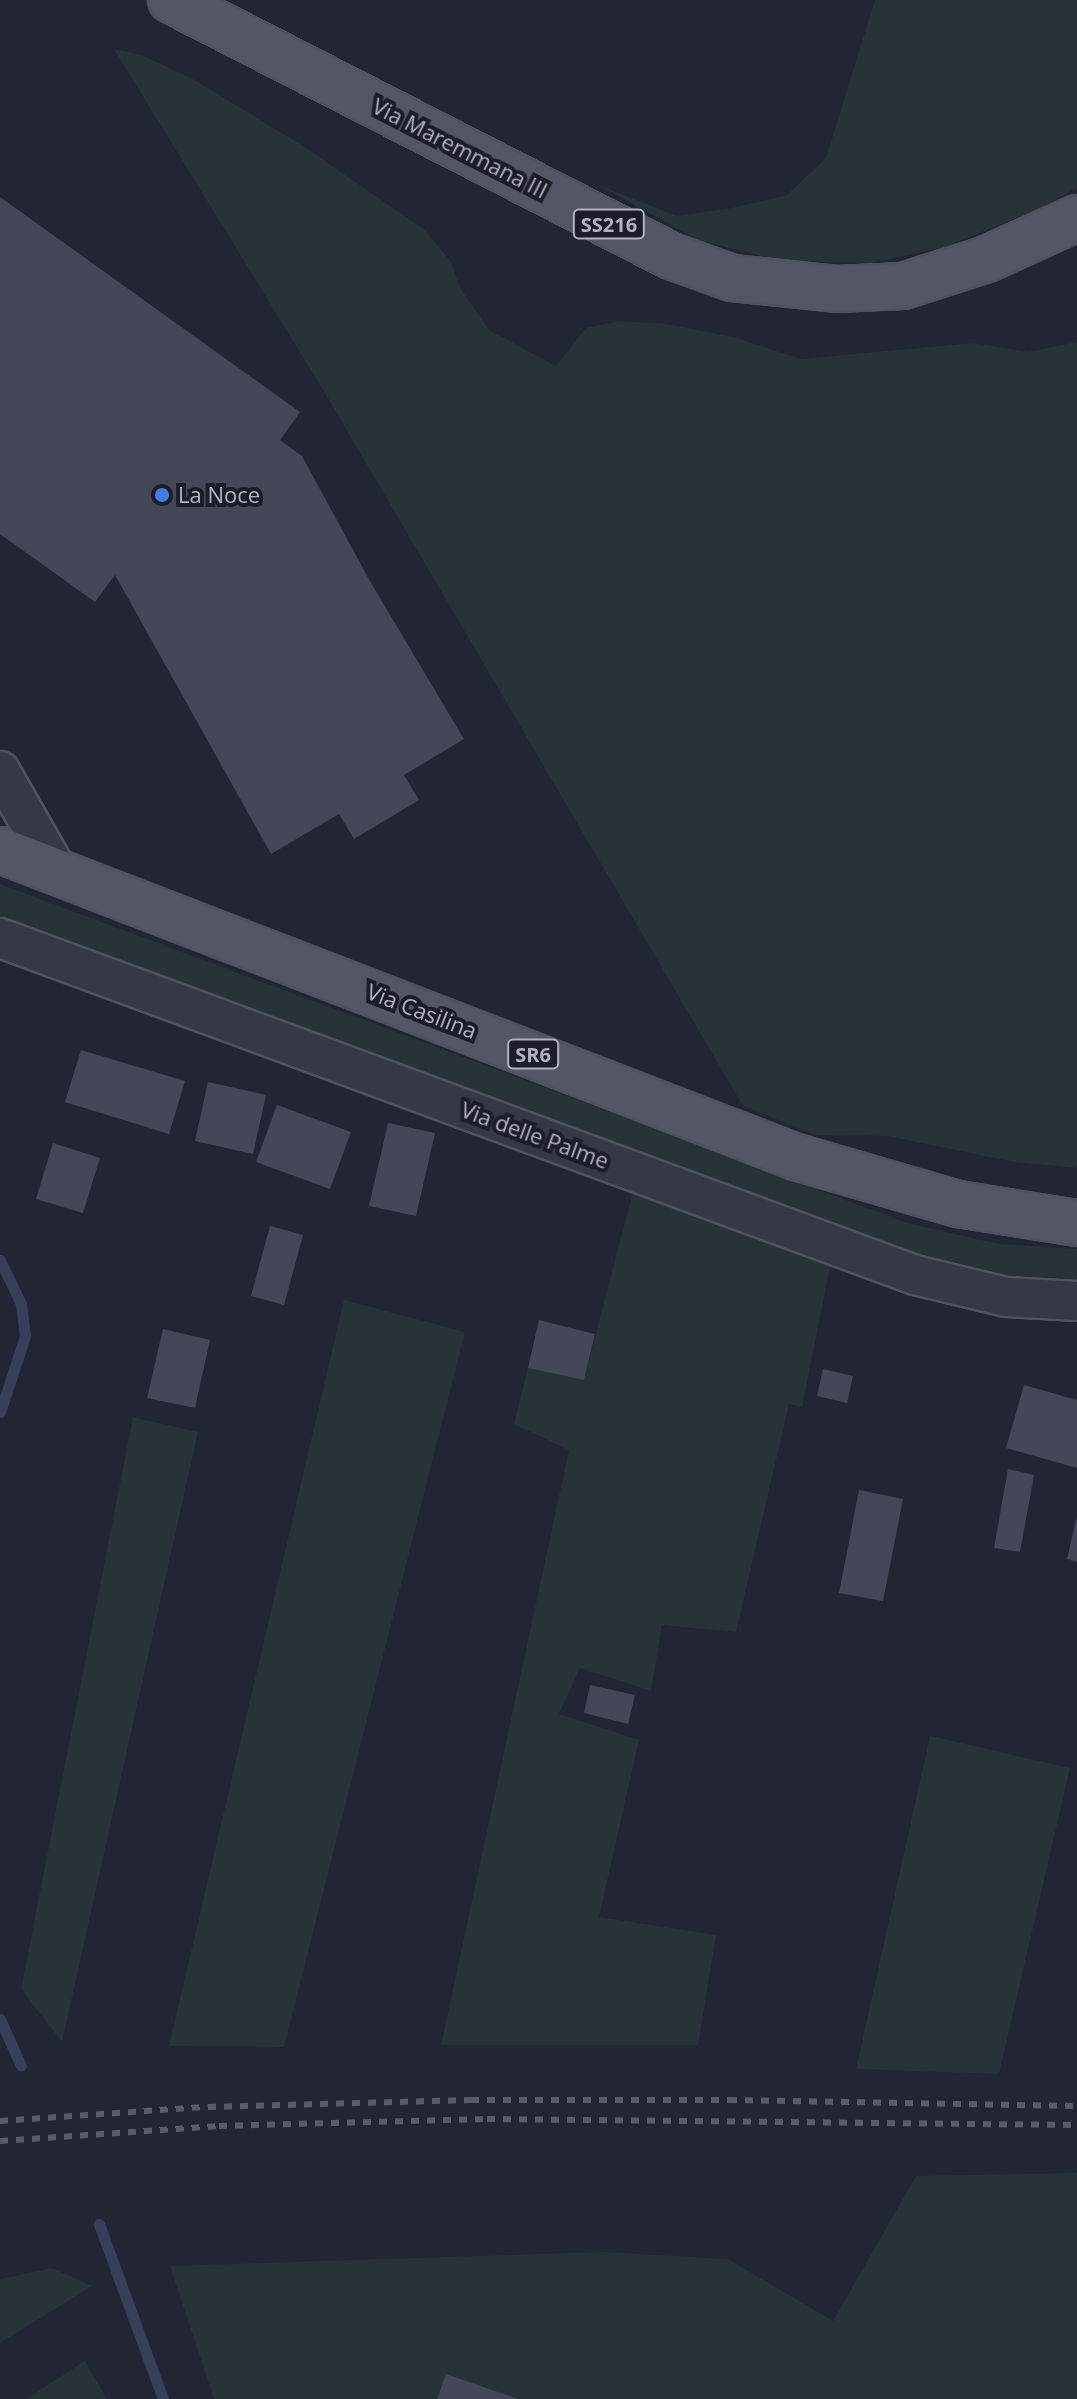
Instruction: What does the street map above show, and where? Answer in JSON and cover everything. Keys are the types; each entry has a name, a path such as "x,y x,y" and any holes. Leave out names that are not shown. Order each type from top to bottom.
{"main road":[{"name":"Via Maremmana III","path":"171,0 671,256 732,278 836,289 903,286 965,268 1077,218"},
{"name":"Via Casilina","path":"0,850 816,1163 958,1204 1077,1223"}],"street":[{"path":"0,832 12,812 4,779"},
{"path":"4,779 56,869"},
{"name":"Via delle Palme","path":"0,938 926,1279 1006,1297 1077,1301"}],"shaded area":[{"path":"875,0 1077,0 1077,188 1038,209 945,247 870,263 782,261 698,240 600,186 677,216 732,208 787,195 826,158"},
{"path":"114,49 141,55 191,78 300,144 425,230 451,262 460,288 489,330 556,366 586,328 619,321 667,324 733,337 801,359 973,343 1028,352 1077,342 1077,1168 1014,1162 888,1136 816,1135 743,1106 325,393"},
{"path":"0,884 910,1224 999,1244 1077,1249 1077,1283 987,1277 873,1247 0,918"},
{"path":"634,1187 831,1262 802,1407 789,1404 736,1632 662,1625 651,1691 580,1668 559,1714 639,1740 599,1917 716,1935 698,2045 441,2045 569,1450 514,1424 528,1368 584,1380"},
{"path":"344,1300 465,1332 284,2047 169,2046"},
{"path":"133,1417 198,1432 62,2042 21,1989"},
{"path":"930,1736 1070,1768 999,2074 856,2069"},
{"path":"1077,2173 1077,2399 214,2399 170,2266 604,2252 728,2259 833,2321 916,2176"},
{"path":"52,2268 92,2286 0,2343 0,2279"},
{"path":"85,2361 107,2399 26,2399"}],"building":[{"name":"La Noce","path":"0,197 300,412 280,440 302,456 371,583 464,739 404,775 419,800 354,839 339,814 271,854 115,575 95,602 0,534"},
{"path":"81,1050 185,1081 169,1134 65,1102"},
{"path":"208,1082 266,1095 253,1154 195,1141"},
{"path":"277,1105 351,1132 330,1189 256,1162"},
{"path":"388,1123 435,1133 416,1216 369,1206"},
{"path":"53,1143 100,1158 83,1213 36,1199"},
{"path":"270,1226 303,1235 284,1305 251,1296"},
{"path":"539,1320 595,1334 584,1380 528,1368"},
{"path":"163,1329 210,1340 195,1408 147,1398"},
{"path":"823,1369 853,1376 847,1403 817,1396"},
{"path":"1024,1385 1077,1400 1077,1468 1006,1448"},
{"path":"1008,1469 1034,1475 1020,1552 994,1548"},
{"path":"859,1490 903,1499 883,1601 839,1593"},
{"path":"1077,1519 1077,1562 1067,1559"},
{"path":"590,1685 635,1695 628,1724 584,1713"},
{"path":"446,2374 518,2399 437,2399"}],"waterway":[{"path":"0,1260 21,1304 25,1336 0,1412"},
{"path":"0,2019 21,2066"},
{"path":"99,2224 163,2399"}],"railway":[{"path":"0,2121 208,2107 471,2100 729,2100 1077,2106"},
{"path":"0,2141 219,2126 487,2119 1077,2125"}],"place":[{"name":"La Noce","path":"162,495"}]}
